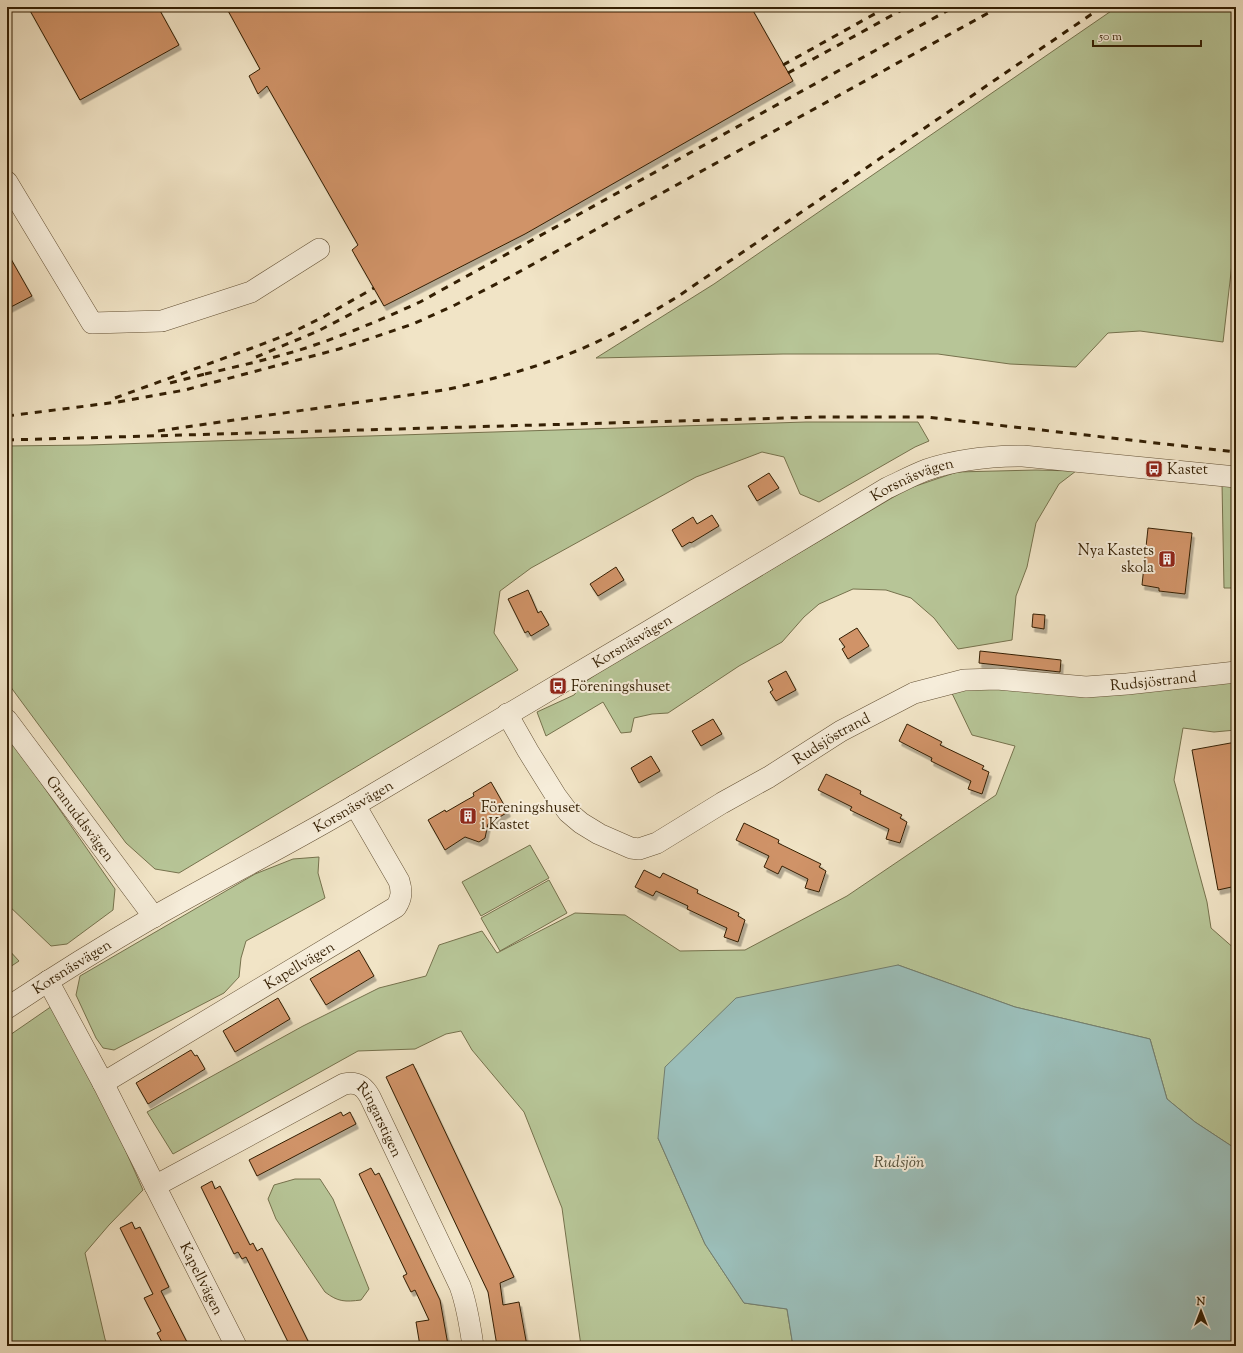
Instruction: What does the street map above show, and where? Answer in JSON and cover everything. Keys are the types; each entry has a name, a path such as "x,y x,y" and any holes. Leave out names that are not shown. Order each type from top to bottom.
{"street":[{"path":"7,182 92,323 162,321 251,292 319,249"},
{"name":"Korsnäsvägen","path":"7,1008 48,981 154,917 355,805 558,686 887,488 925,470 960,460 996,456 1023,456 1236,477"},
{"name":"Rudsjöstrand","path":"508,714 556,796 568,812 581,823 599,834 631,848 639,849 651,846 770,776 841,732 914,693 964,680 998,679 1086,687 1236,672"},
{"name":"Granuddsvägen","path":"7,720 154,917"},
{"name":"Kapellvägen","path":"103,1084 396,907 400,902 401,895 399,881 355,805"},
{"name":"Kapellvägen","path":"48,981 103,1084 236,1346"},
{"name":"Ringarstigen","path":"155,1186 344,1084 357,1083 366,1090 370,1097 460,1286 467,1310 473,1346"}],"green space":[{"path":"1117,7 1236,7 1236,229 1223,342 1140,331 1108,333 1076,367 1010,364 938,354 783,354 596,358 714,284"},
{"path":"806,422 918,422 929,441 915,447 819,502 800,494 784,457 762,452 696,477 531,568 500,591 494,633 518,670 179,873 155,869 126,843 7,682 7,446 88,445"},
{"path":"1036,470 1076,471 1059,484 1036,523 1027,567 1016,596 1012,640 958,649 934,618 911,598 886,590 853,589 819,604 804,617 782,642 739,666 668,713 652,714 634,718 631,732 621,733 603,702 546,736 537,712 574,695 585,682 602,670 907,489 957,472"},
{"path":"1222,483 1236,485 1236,588 1224,588"},
{"path":"1236,679 1236,730 1214,732 1183,728 1174,780 1207,902 1211,928 1236,950 1236,1149 1195,1122 1167,1099 1150,1039 1015,1007 898,965 658,1138 705,1244 744,1303 787,1309 793,1346 581,1346 562,1208 524,1112 472,1050 461,1031 446,1034 415,1049 358,1051 173,1154 147,1112 303,1026 379,988 426,976 439,945 482,931 497,953 575,913 625,915 680,951 745,950 847,896 996,795 1015,746 972,735 948,685"},
{"path":"7,734 115,889 113,910 67,944 51,946 7,904"},
{"path":"530,845 549,878 481,916 462,882"},
{"path":"319,857 318,873 325,898 246,941 241,958 239,977 224,993 114,1050 103,1048 96,1038 76,995 80,976 255,874 293,859"},
{"path":"549,880 567,913 500,951 481,918"},
{"path":"7,948 19,961 7,969"},
{"path":"52,1006 98,1088 143,1190 109,1225 85,1253 105,1339 108,1346 7,1346 7,1037"},
{"path":"295,1179 320,1179 333,1199 369,1289 361,1300 342,1300 334,1298 325,1292 276,1219 268,1199 274,1185"}],"water":[{"name":"Rudsjön","path":"898,965 1015,1007 1150,1039 1167,1099 1195,1122 1236,1149 1236,1346 793,1346 787,1309 744,1303 705,1244 658,1138 665,1067 736,998"}],"building":[{"path":"28,7 158,7 179,45 80,100"},
{"path":"226,7 751,7 793,81 525,234 384,306 352,250 358,245 267,86 258,94 249,76 260,69"},
{"path":"7,252 32,296 7,309"},
{"path":"769,473 779,488 757,501 748,486"},
{"path":"712,515 719,526 682,547 672,530 693,517 697,524"},
{"name":"Nya Kastets skola","path":"1148,528 1192,533 1185,594 1159,591 1159,588 1142,585"},
{"path":"616,567 624,580 598,596 590,584"},
{"path":"528,590 538,613 541,611 549,625 531,636 528,631 525,633 508,599"},
{"path":"1033,614 1045,615 1044,629 1032,627"},
{"path":"857,628 869,646 848,659 842,649 845,647 839,639"},
{"path":"980,651 1061,660 1060,672 979,663"},
{"path":"786,671 796,690 776,701 770,692 773,690 768,681"},
{"path":"713,719 722,734 701,746 692,731"},
{"path":"907,724 942,742 940,745 984,766 982,769 989,772 982,794 968,789 971,781 931,761 932,758 899,741"},
{"path":"1236,742 1236,886 1218,890 1192,750"},
{"path":"651,756 660,771 639,783 631,768"},
{"path":"826,774 861,791 860,794 902,815 900,818 907,822 900,843 886,839 889,829 850,810 852,807 818,790"},
{"name":"Föreningshuset i Kastet","path":"491,782 508,812 488,824 485,838 479,842 465,837 445,850 428,820 445,810 446,812 474,796 473,793"},
{"path":"744,823 779,840 778,843 821,864 819,867 826,871 819,892 805,888 808,879 782,866 778,874 764,867 769,856 736,840"},
{"path":"644,870 660,878 663,873 698,890 697,893 739,913 738,916 745,920 738,942 724,937 727,928 687,909 688,906 656,891 653,896 635,887"},
{"path":"359,950 374,976 326,1005 310,979"},
{"path":"278,998 290,1019 235,1052 223,1031"},
{"path":"191,1050 195,1056 197,1055 205,1069 148,1104 136,1083"},
{"path":"413,1064 514,1277 500,1283 503,1305 519,1302 527,1346 497,1346 488,1292 386,1077"},
{"path":"341,1112 343,1116 350,1112 356,1124 257,1176 249,1160"},
{"path":"371,1168 375,1175 379,1173 440,1300 448,1345 420,1346 416,1322 429,1320 415,1290 411,1292 403,1276 407,1274 359,1174"},
{"path":"212,1181 215,1189 220,1186 250,1245 253,1243 257,1251 262,1248 308,1341 298,1346 290,1346 246,1257 242,1259 238,1252 234,1254 201,1187"},
{"path":"132,1222 135,1229 140,1227 169,1287 161,1291 189,1346 164,1346 157,1333 161,1331 144,1298 153,1294 120,1228"}],"railway":[{"path":"783,65 887,7"},
{"path":"788,73 907,7"},
{"path":"205,374 309,347 365,326 420,302 954,7"},
{"path":"7,416 118,402 185,390 339,349 413,324 455,305 508,278 999,7"},
{"path":"158,431 444,390 496,378 530,368 593,344 630,325 677,297 1102,7"},
{"path":"115,398 289,334 323,317 374,288"},
{"path":"256,357 318,331 380,299"},
{"path":"170,383 209,373"},
{"path":"7,440 821,417 926,417 1236,452"}],"place":[{"name":"Kastet","path":"1154,469"},
{"name":"Nya Kastets skola","path":"1167,559"},
{"name":"Föreningshuset","path":"558,686"},
{"name":"Föreningshuset i Kastet","path":"468,816"}]}
